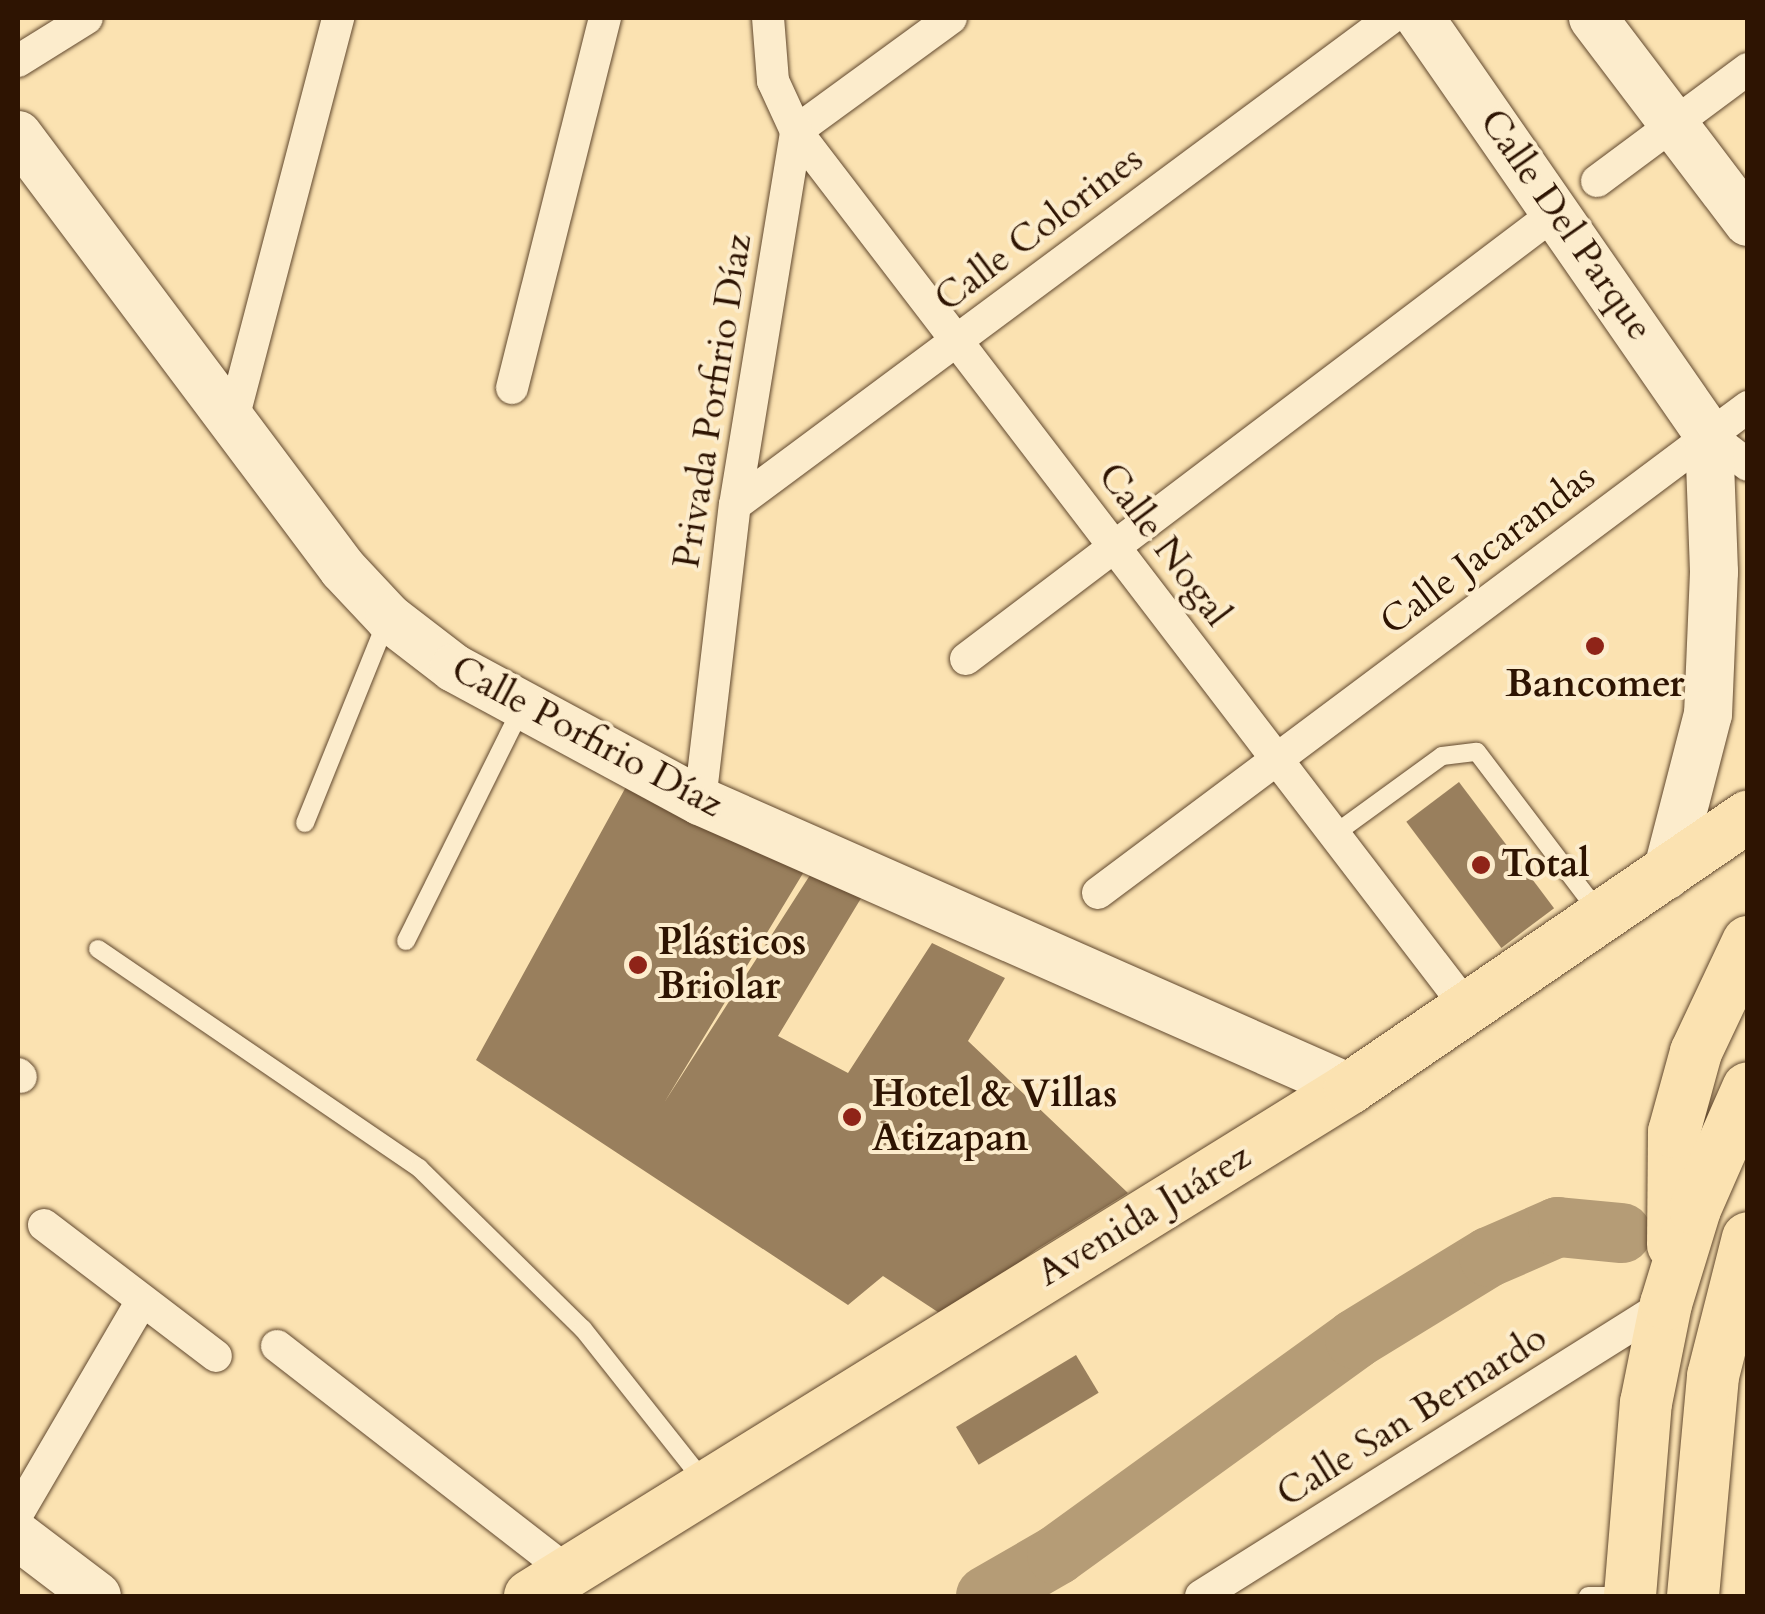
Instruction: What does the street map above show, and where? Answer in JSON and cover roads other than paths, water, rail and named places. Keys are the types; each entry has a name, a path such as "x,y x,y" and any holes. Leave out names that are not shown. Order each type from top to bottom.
{"main road":[{"name":"Calle Del Parque","path":"1420,18 1559,210 1709,434"},
{"path":"1593,18 1748,222"},
{"name":"Calle Porfirio Díaz","path":"18,135 343,569 388,618 454,668 700,801 1350,1088"},
{"path":"1666,876 1708,714 1714,572 1709,434"},
{"name":"Avenida Juárez","path":"548,1582 1350,1088 1666,876 1748,816"},
{"path":"1671,1288 1669,1194 1674,1132 1696,1052 1748,942"},
{"path":"1630,1596 1646,1403 1671,1288 1695,1209 1748,1088"},
{"path":"1693,1596 1713,1376 1748,1238"},
{"path":"18,1536 97,1596"}],"street":[{"path":"18,61 87,18"},
{"path":"233,419 338,18"},
{"path":"512,388 605,18"},
{"path":"768,18 773,81 796,131 951,18"},
{"name":"Calle Colorines","path":"735,504 1390,18"},
{"path":"1598,181 1748,69"},
{"name":"Calle Nogal","path":"796,131 1468,1008"},
{"name":"Privada Porfirio Díaz","path":"700,801 735,504 796,131"},
{"path":"966,658 1559,210"},
{"name":"Calle Jacarandas","path":"1098,893 1748,407"},
{"name":"Calle Del Parque","path":"1709,434 1748,465"},
{"path":"44,1225 216,1356"},
{"name":"Calle San Bernardo","path":"1201,1596 1671,1288"},
{"path":"18,1513 142,1301"},
{"path":"277,1346 548,1582"}],"lane":[{"path":"305,822 388,618"},
{"path":"406,941 522,708"},
{"path":"1336,833 1442,756 1477,752 1603,918"},
{"path":"98,949 419,1168 583,1329 705,1483"},
{"path":"1588,1596 1630,1596"}],"waterway":[{"path":"986,1596 1057,1555 1355,1339 1489,1257 1558,1227 1622,1233"}],"place":[{"name":"Bancomer","path":"1595,646"},
{"name":"Total","path":"1481,865"},
{"name":"Plásticos Briolar","path":"638,965"},
{"name":"Hotel & Villas Atizapan","path":"852,1117"}]}
